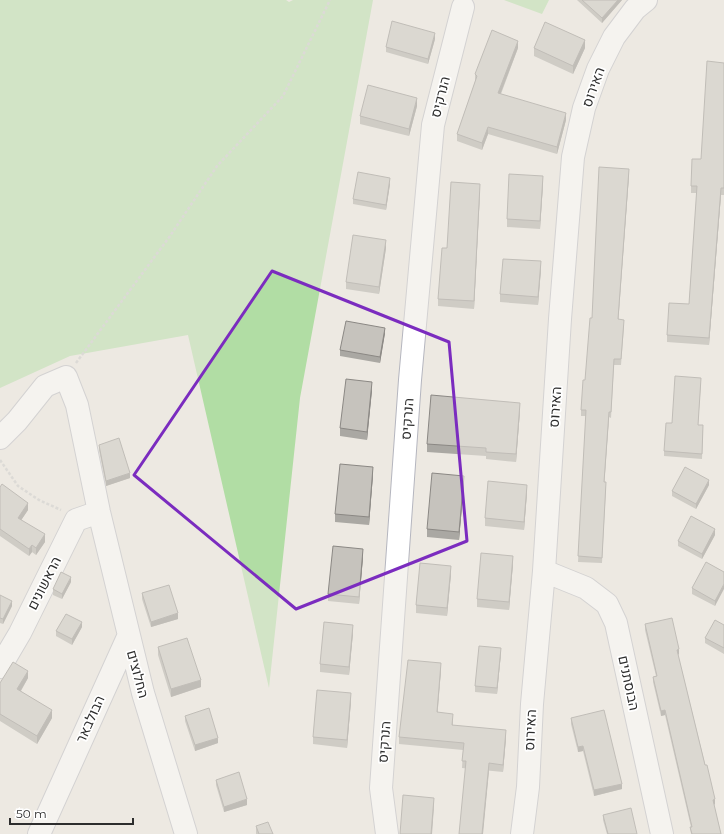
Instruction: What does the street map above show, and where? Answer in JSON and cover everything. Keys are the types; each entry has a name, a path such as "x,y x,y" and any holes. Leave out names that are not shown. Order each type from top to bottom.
{"street":[{"name":"האירוס","path":"522,834 528,787 532,704 544,571 560,319 573,157 584,108 598,69 614,37 635,9 646,0"},
{"name":"הנרקיס","path":"387,834 381,788 410,380 433,125 463,7"},
{"path":"0,438 17,421 45,386 66,377"},
{"name":"החלוצים","path":"66,377 77,405 99,512 128,637 143,693 186,834"},
{"name":"הראשונים","path":"0,667 20,633 76,520 99,512"},
{"name":"הבוסתנים","path":"544,571 586,588 607,604 616,623 662,834"},
{"name":"הבולבאר","path":"39,834 128,637"}],"path":[{"path":"66,377 170,236 217,166 283,96 330,0"},
{"path":"0,460 18,486 59,511 65,508"}],"highlighted area":[{"path":"272,271 449,342 467,541 296,609 134,475"}],"green space":[{"path":"0,0 286,0 289,2 293,0 373,0 300,398 269,688 188,335 70,356 0,388"},
{"path":"504,0 549,0 542,14"}],"building":[{"path":"582,0 618,0 602,18"},
{"path":"392,21 435,33 428,59 386,47"},
{"path":"545,22 585,40 573,66 534,48"},
{"path":"492,30 518,41 498,93 566,113 557,147 488,127 482,143 457,134 477,76 475,74"},
{"path":"707,61 724,63 724,188 721,188 709,338 667,335 669,303 689,304 697,186 691,186 692,159 701,159"},
{"path":"368,85 417,98 409,129 360,116"},
{"path":"599,167 629,169 618,319 624,320 621,359 614,359 611,412 609,412 604,482 606,482 602,558 578,556 586,410 581,410 590,318 592,318"},
{"path":"358,172 390,178 386,205 353,199"},
{"path":"509,174 543,176 540,221 507,219"},
{"path":"451,182 480,184 474,301 438,299 442,248 447,248"},
{"path":"353,235 386,240 379,287 346,282"},
{"path":"503,259 541,261 538,297 500,294"},
{"path":"346,321 385,328 380,357 340,350"},
{"path":"675,376 701,378 698,425 703,425 702,454 664,451 666,423 672,423"},
{"path":"346,379 372,382 367,432 340,428"},
{"path":"431,395 520,403 516,454 486,452 486,448 427,444"},
{"path":"119,438 130,473 106,481 99,445"},
{"path":"340,464 373,467 369,517 335,514"},
{"path":"685,467 709,480 696,504 672,491"},
{"path":"432,473 464,476 459,532 427,529"},
{"path":"488,481 527,485 524,522 485,518"},
{"path":"2,484 28,503 18,518 45,534 36,548 32,545 29,549 0,529 0,487"},
{"path":"691,516 715,529 702,554 678,541"},
{"path":"333,546 363,549 359,597 328,594"},
{"path":"481,553 513,556 509,602 477,599"},
{"path":"706,562 724,572 724,584 715,601 692,588"},
{"path":"420,563 451,566 447,608 416,605"},
{"path":"61,572 71,577 62,594 53,589"},
{"path":"169,585 178,613 151,622 142,593"},
{"path":"0,595 12,601 3,619 0,618"},
{"path":"66,614 82,622 72,639 56,631"},
{"path":"672,618 679,649 677,650 705,765 707,765 721,834 692,834 690,827 692,827 665,710 661,711 653,677 657,676 645,624"},
{"path":"715,620 724,625 724,648 705,638"},
{"path":"324,622 353,625 349,667 320,664"},
{"path":"187,638 201,680 171,689 158,647"},
{"path":"479,646 501,648 497,688 475,686"},
{"path":"408,660 441,663 437,712 453,714 452,725 506,730 503,765 489,763 482,834 459,834 466,761 462,761 464,743 399,737"},
{"path":"13,662 28,671 17,689 52,710 37,736 0,714 0,683"},
{"path":"317,690 351,693 347,740 313,737"},
{"path":"209,708 218,738 195,745 185,716"},
{"path":"604,710 622,784 594,790 583,746 578,747 571,718"},
{"path":"239,772 247,799 224,807 216,780"},
{"path":"403,795 434,798 431,834 400,834"},
{"path":"631,808 637,834 608,834 603,815"},
{"path":"268,822 273,834 259,834 256,826"}]}
